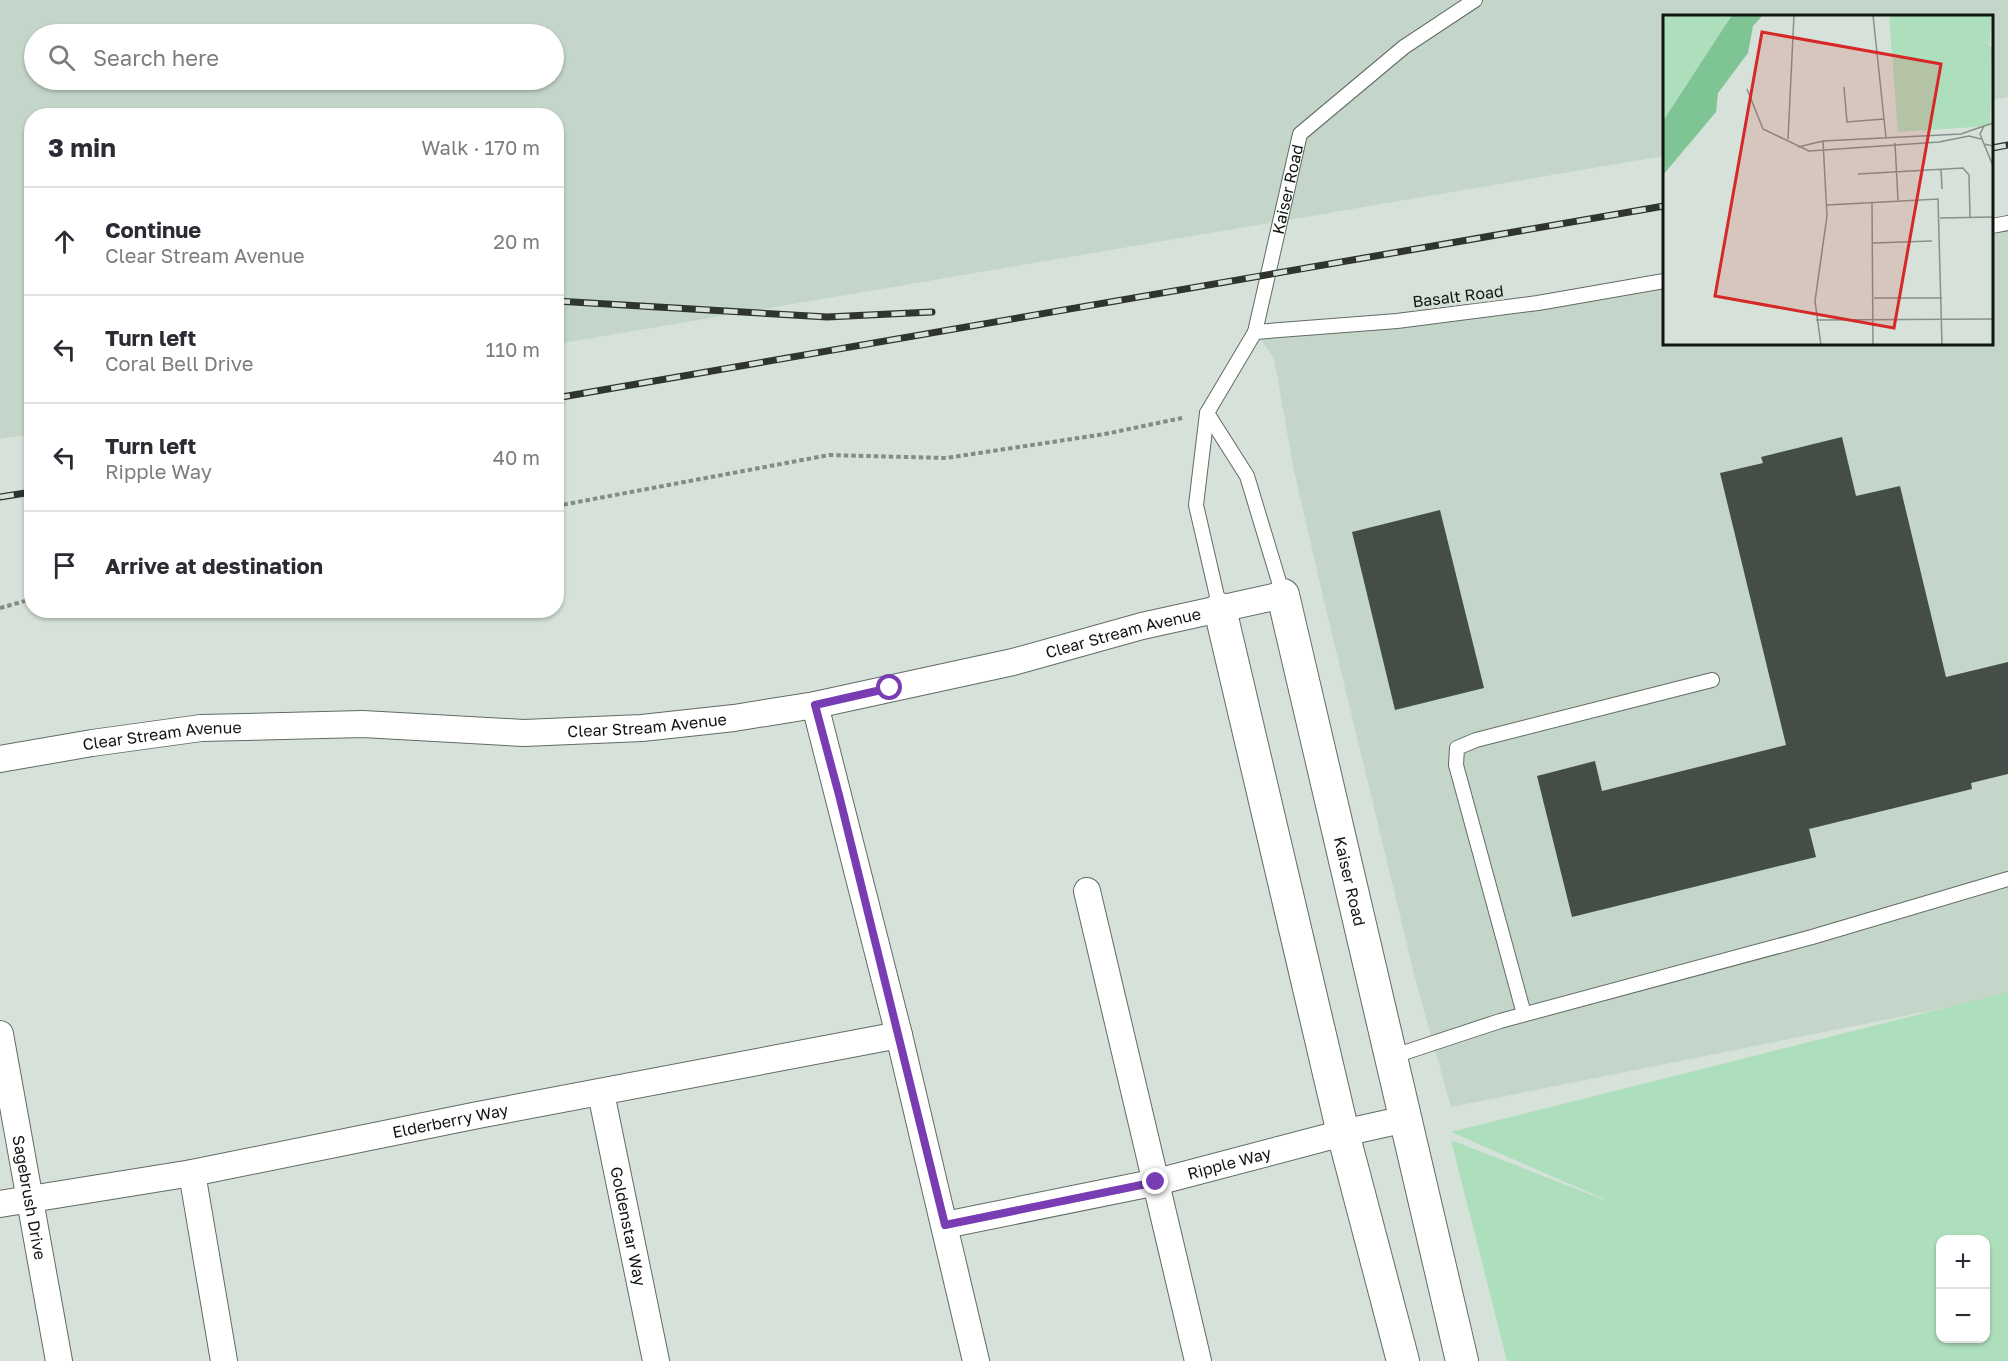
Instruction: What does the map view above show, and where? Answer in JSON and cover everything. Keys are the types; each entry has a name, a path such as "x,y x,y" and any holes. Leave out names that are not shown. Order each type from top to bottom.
{"street":[{"name":"Clear Stream Avenue","path":"0,759 201,728 363,724 524,733 642,728 734,717 815,705 1013,662 1142,626 1283,595"},
{"name":"Kaiser Road","path":"1283,595 1462,1361"},
{"name":"Kaiser Road","path":"1220,609 1343,1133 1403,1361"},
{"path":"815,705 899,1035 976,1361"},
{"path":"1087,891 1198,1361"},
{"name":"Sagebrush Drive","path":"0,1034 59,1361"},
{"name":"Elderberry Way","path":"0,1204 192,1173 899,1035"},
{"name":"Goldenstar Way","path":"601,1093 656,1361"},
{"name":"Ripple Way","path":"945,1225 1156,1182 1343,1133 1406,1119"},
{"path":"192,1173 224,1361"}],"lane":[{"name":"Kaiser Road","path":"1220,609 1196,506 1207,413 1255,332 1300,134 1404,47 1474,0"},
{"path":"1993,226 2008,224"},
{"name":"Basalt Road","path":"1255,332 1397,321 1538,303 1663,281"},
{"name":"Kaiser Road","path":"1207,413 1247,476 1283,595"},
{"path":"1524,1014 1456,765 1457,748 1476,740 1712,680"},
{"path":"1391,1058 1524,1014 1812,937 2008,879"}],"path":[{"path":"564,505 829,455 946,458 1106,434 1207,413"},
{"path":"0,608 24,601"}],"shaded area":[{"path":"0,0 2008,0 2008,97 1993,100 1993,15 1663,15 1663,156 564,343 564,108 24,108 24,435 0,439"},
{"path":"2008,223 2008,993 1954,1006 1451,1107 1417,986 1320,584 1293,466 1274,358 1255,332 1663,281 1663,345 1993,345 1993,226"}],"green space":[{"path":"2008,992 2008,1361 1507,1361 1451,1140 1620,1206 1451,1132"}],"building":[{"path":"1842,437 1856,496 1900,486 1946,677 2008,662 2008,774 1971,783 1972,789 1809,829 1816,857 1572,917 1537,776 1595,761 1602,791 1786,745 1720,473 1763,463 1761,457"},
{"path":"1440,510 1484,688 1395,710 1352,532"}],"railway":[{"path":"1993,148 2008,145"},
{"path":"564,397 1663,206"},
{"path":"564,301 827,317 932,312"},
{"path":"0,497 24,493"}],"route":[{"path":"890,688 815,705 945,1225 1156,1182"}]}
